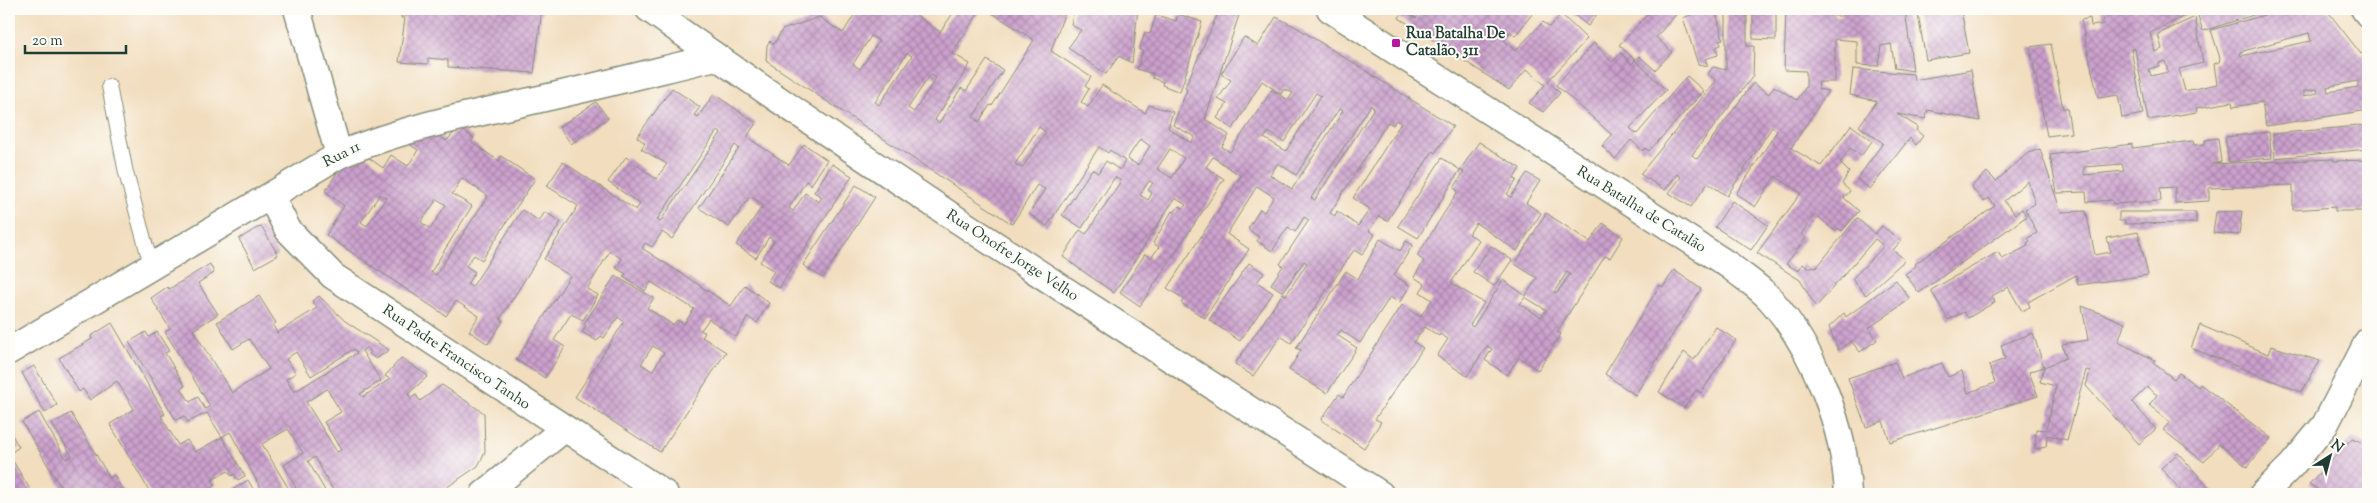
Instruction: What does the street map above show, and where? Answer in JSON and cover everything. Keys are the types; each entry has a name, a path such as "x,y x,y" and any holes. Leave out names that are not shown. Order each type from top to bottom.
{"street":[{"path":"297,9 339,155"},
{"name":"Rua Onofre Jorge Velho","path":"649,9 715,57 1001,249 1380,494"},
{"name":"Rua Batalha de Catalão","path":"1330,9 1730,266 1771,300 1807,352 1836,421 1847,466 1848,494"},
{"path":"2364,9 2368,14"},
{"name":"Rua 11","path":"9,351 339,155 370,141 421,125 715,57"},
{"name":"Rua Padre Francisco Tanho","path":"270,197 288,230 333,276 666,494"},
{"path":"2263,494 2292,465 2326,424 2368,341"},
{"path":"484,494 564,429"}],"lane":[{"path":"109,86 126,173 152,265"}],"building":[{"path":"402,9 542,9 534,73 448,67 448,60 428,58 428,64 399,62 405,18 401,18"},
{"path":"858,9 908,9 940,32 956,9 981,9 952,53 970,64 935,120 939,123 961,88 966,91 987,60 1003,70 973,117 979,122 990,105 992,106 1034,40 986,9 1066,9 1051,51 1091,77 1085,86 1089,89 1081,102 1088,107 1102,85 1145,113 1149,105 1173,112 1168,128 1191,143 1195,137 1173,125 1187,90 1185,87 1220,9 1241,9 1205,119 1229,135 1222,147 1230,152 1272,90 1288,100 1293,93 1284,89 1281,94 1262,81 1233,129 1217,118 1227,104 1218,99 1231,80 1221,74 1244,37 1258,46 1276,17 1296,27 1453,126 1435,153 1433,151 1387,221 1379,216 1369,231 1375,235 1362,255 1354,250 1291,343 1281,336 1253,376 1235,364 1283,293 1286,295 1307,263 1304,261 1283,292 1271,284 1283,266 1280,264 1309,220 1304,217 1295,232 1288,227 1272,251 1257,241 1259,237 1248,229 1260,209 1264,212 1274,197 1257,186 1227,234 1249,249 1205,318 1181,303 1184,299 1167,288 1241,176 1213,157 1206,167 1224,179 1140,306 1120,292 1145,254 1151,258 1159,247 1153,243 1172,211 1174,213 1179,206 1183,208 1186,205 1175,198 1114,293 1063,257 1080,230 1086,234 1121,181 1115,177 1082,228 1062,215 1092,169 1098,173 1106,161 1120,170 1125,161 1110,150 1108,153 1099,147 1047,226 1029,214 1045,189 1037,185 1012,224 766,61 767,45 770,41 774,44 782,30 819,17 843,33","holes":["871,36 879,41 860,69 853,64","907,53 912,56 879,105 875,102","931,74 936,78 914,112 908,108","1316,93 1321,96 1286,151 1264,138 1269,132 1284,142","1371,105 1374,108 1315,200 1311,198","1339,109 1343,111 1292,189 1270,175 1278,163 1296,175","1396,120 1401,123 1353,198 1370,209 1358,226 1337,211 1335,216 1330,213 1388,122 1393,125","1039,127 1046,132 1022,168 1015,164","1140,139 1150,146 1138,165 1127,159","1170,149 1184,158 1172,178 1157,169","1149,181 1153,183 1148,190 1152,193 1148,200 1140,195"]},
{"path":"931,9 947,9 946,13 931,12"},
{"path":"1074,9 1138,9 1132,63 1119,56 1106,74 1068,48 1081,30 1071,25"},
{"path":"1423,9 1536,9 1515,36 1510,32 1504,40 1515,51 1543,22 1549,27 1561,14 1587,39 1548,81 1560,93 1543,112 1529,103 1545,85 1527,69 1509,90 1399,18 1404,10 1416,18"},
{"path":"1567,9 1601,9 1588,26"},
{"path":"1652,9 1680,10 1656,37 1672,52 1655,70 1639,56 1635,60 1619,45"},
{"path":"1706,9 1715,9 1723,39 1719,40 1721,45 1716,47 1718,55 1705,59 1708,66 1698,64 1683,18"},
{"path":"1726,9 1747,9 1747,46 1754,46 1753,76 1692,155 1697,159 1753,83 1769,94 1774,86 1797,100 1806,87 1806,71 1784,70 1786,9 1834,9 1834,16 1843,16 1843,9 1905,9 1913,71 1895,68 1891,44 1881,46 1878,66 1857,65 1857,41 1835,39 1835,82 1819,82 1818,89 1828,91 1791,148 1821,166 1851,125 1872,141 1861,156 1850,148 1840,163 1849,172 1842,184 1850,191 1844,198 1859,211 1842,231 1838,228 1835,231 1815,214 1801,234 1806,238 1786,264 1798,271 1803,264 1809,269 1812,266 1816,268 1857,218 1875,234 1882,226 1901,241 1893,250 1905,260 1866,295 1852,279 1884,246 1875,239 1816,307 1800,280 1757,253 1801,193 1775,176 1755,207 1736,194 1777,131 1772,127 1727,196 1708,183 1691,207 1669,193 1681,177 1677,174 1665,190 1640,174 1716,81 1708,74 1713,67 1726,70"},
{"path":"1753,9 1776,9 1776,40 1753,39"},
{"path":"1917,9 1961,9 1969,53 1926,60"},
{"path":"2101,9 2199,9 2150,33 2155,52 2162,49 2158,34 2195,17 2203,63 2179,69 2185,91 2217,84 2214,64 2219,62 2220,58 2211,30 2286,9 2326,9 2361,54 2363,53 2368,64 2368,85 2364,86 2368,110 2266,126 2262,102 2233,107 2232,102 2196,108 2197,112 2148,120 2135,49 2131,49 2143,114 2122,118 2118,95 2098,98 2081,20 2090,18 2091,26 2104,24","holes":["2309,33 2311,41 2241,56 2240,52","2165,61 2168,72 2151,76 2149,69 2159,66 2159,63","2358,81 2358,87 2328,92 2327,87","2317,89 2318,93 2304,96 2304,91"]},
{"path":"2213,9 2272,9 2203,31 2198,16"},
{"path":"1178,14 1202,22 1180,92 1162,85 1163,82 1152,78 1153,74 1137,69 1143,51 1139,50 1145,33 1150,34 1156,15 1176,21"},
{"path":"1594,43 1612,62 1621,53 1632,64 1635,60 1666,90 1630,128 1637,134 1687,76 1704,91 1649,151 1645,148 1643,151 1631,140 1615,159 1602,146 1612,135 1556,85"},
{"path":"2051,44 2063,109 2067,107 2071,133 2047,136 2030,47"},
{"path":"1853,69 1913,74 1914,80 1971,70 1980,121 1928,110 1925,119 1897,114 1918,127 1916,130 1923,136 1916,145 1910,138 1870,189 1857,179 1883,143 1859,126 1877,101 1850,95"},
{"path":"672,88 700,107 694,115 698,117 714,94 756,123 747,137 789,165 804,144 827,160 811,185 806,181 789,208 793,211 805,193 819,202 822,197 814,192 832,164 852,176 779,288 768,281 774,271 760,262 774,241 769,237 756,258 736,245 763,205 750,196 729,227 699,208 739,148 735,145 672,239 662,232 652,247 645,243 642,248 731,306 745,285 769,303 757,323 748,317 736,337 709,319 701,330 705,333 702,337 726,352 660,452 575,397 624,322 618,317 604,338 601,336 597,341 582,332 586,326 584,324 615,276 654,298 647,308 673,325 677,320 684,324 694,309 651,282 645,291 623,277 626,274 616,268 622,259 610,251 587,289 598,295 583,320 571,314 554,340 565,347 545,378 516,360 570,276 544,259 578,206 547,186 563,162 636,210 640,204 608,182 626,157 656,179 667,164 641,149 645,143 637,137","holes":["717,131 721,133 660,222 657,220","653,346 664,353 652,371 641,364"]},
{"path":"596,102 608,118 571,144 559,127"},
{"path":"2368,125 2368,149 2275,158 2273,134"},
{"path":"459,128 474,138 471,142 499,161 501,156 535,179 482,260 474,255 466,266 475,272 467,284 472,287 522,210 539,221 545,212 561,222 500,319 503,321 488,344 469,331 479,316 456,301 446,316 326,235 344,206 325,191 341,167 362,153 383,168 391,155 408,166 418,150 406,142 437,134 446,141","holes":["462,178 488,196 436,275 431,272 472,206 452,194","380,194 386,198 367,226 361,222","437,199 446,205 430,229 421,222"]},
{"path":"2269,132 2272,158 2229,162 2225,137"},
{"path":"2218,138 2221,162 2212,164 2334,159 2333,161 2368,160 2368,211 2335,211 2335,207 2293,210 2293,185 2209,188 2209,201 2175,203 2175,187 2160,188 2161,201 2113,204 2112,200 2087,202 2086,192 2057,193 2050,155 2132,144 2132,148 2193,141 2194,145 2205,144 2205,140","holes":["2122,164 2124,171 2084,175 2084,167"]},
{"path":"1479,142 1520,168 1514,178 1517,180 1507,194 1511,197 1527,173 1540,181 1526,203 1541,213 1517,251 1476,223 1469,234 1479,240 1451,283 1484,303 1470,325 1473,327 1503,280 1526,296 1537,278 1515,264 1546,213 1590,242 1603,223 1623,237 1610,258 1605,256 1557,332 1561,334 1538,370 1519,357 1507,375 1485,360 1492,349 1487,346 1467,376 1437,356 1448,339 1440,334 1439,336 1425,327 1414,342 1423,348 1375,419 1381,422 1364,448 1321,420 1339,394 1343,397 1402,305 1420,317 1432,300 1420,292 1425,284 1414,277 1424,261 1417,256 1458,191 1454,188 1464,172 1460,170","holes":["1567,272 1570,274 1557,293 1554,292","1525,297 1546,310 1541,317 1520,304"]},
{"path":"2040,149 2061,212 2086,211 2095,255 2111,252 2107,238 2138,232 2148,275 2078,285 2076,275 2028,302 2030,307 2022,311 2008,287 1992,296 1995,302 1968,318 1964,312 1948,320 1931,290 1998,252 2002,259 2028,246 2027,243 2030,241 2028,238 2037,233 2025,209 2035,204 2028,181 2004,201 2015,214 2022,209 2027,216 1919,293 1905,274 1916,266 1915,264 1995,206 1989,198 1984,202 1971,187 1987,172 1996,181 2028,153"},
{"path":"1442,158 1460,170 1418,238 1398,226"},
{"path":"856,185 875,197 823,278 803,265"},
{"path":"1732,201 1768,225 1751,250 1715,227"},
{"path":"2242,211 2239,235 2213,233 2216,212"},
{"path":"2119,212 2196,212 2196,223 2125,224 2125,221 2119,221"},
{"path":"262,227 278,255 255,268 239,239"},
{"path":"1380,239 1400,251 1406,241 1413,245 1394,275 1410,286 1399,303 1390,297 1360,343 1341,330 1337,335 1357,348 1327,393 1289,370 1301,350 1296,348 1346,271 1358,279"},
{"path":"1491,246 1512,260 1494,286 1473,272"},
{"path":"1249,263 1264,273 1257,282 1273,293 1240,341 1209,320"},
{"path":"210,264 214,273 198,283 218,314 193,330 232,393 269,369 249,339 233,349 217,322 259,296 276,323 273,325 277,333 317,308 312,301 319,296 345,321 389,350 376,359 369,354 371,352 367,347 362,351 381,381 360,394 363,397 390,379 385,376 401,358 428,376 408,394 411,398 416,395 420,401 442,385 484,413 485,452 478,466 437,494 335,494 315,457 308,461 327,494 264,494 230,432 222,437 207,413 188,422 184,416 176,420 129,342 146,332 149,337 157,332 169,351 165,353 185,386 181,388 190,402 198,397 205,409 210,406 165,332 170,329 151,298 167,287 169,289","holes":["354,349 357,353 294,392 286,379 296,373 286,359 296,352 311,376","327,389 341,412 324,422 341,450 337,452 306,402","288,429 303,453 284,465 296,488 290,491 262,444"]},
{"path":"1674,270 1701,289 1635,395 1605,374 1660,285 1663,287"},
{"path":"1896,280 1910,299 1869,328 1877,340 1860,352 1851,341 1838,350 1829,327 1844,313 1846,317"},
{"path":"2082,306 2125,323 2118,342 2155,360 2153,363 2174,379 2179,373 2198,387 2200,384 2271,438 2247,467 2219,444 2204,462 2163,430 2170,422 2149,405 2157,395 2147,387 2132,402 2156,429 2139,444 2086,386 2090,371 2086,370 2067,440 2047,435 2046,447 2035,449 2036,429 2046,430 2056,386 2040,382 2044,367 2066,358 2062,344 2088,340"},
{"path":"112,323 165,414 161,416 178,445 187,440 195,452 222,437 245,476 238,480 234,474 232,476 228,471 212,480 215,485 205,492 206,494 176,494 174,491 169,494 151,494 110,424 134,409 117,381 90,400 83,389 79,392 59,358 92,339 91,336"},
{"path":"2200,325 2268,354 2271,346 2320,361 2301,392 2191,348"},
{"path":"1716,327 1736,340 1701,393 1696,390 1684,408 1659,392 1684,352 1694,360"},
{"path":"2033,333 2044,367 2029,372 2038,396 1890,442 1883,421 1866,427 1848,378 1895,362 1902,378 1942,363 1948,377 1962,371 1968,393 1995,383 1989,365 2005,359 2001,345"},
{"path":"34,366 57,405 45,413 22,373"},
{"path":"39,412 66,459 72,456 52,424 71,413 110,478 114,475 125,494 65,494 22,422"},
{"path":"9,430 19,447 9,454"},
{"path":"2352,438 2368,445 2368,494 2326,494 2309,484"},
{"path":"2178,453 2215,494 2181,494 2183,493 2161,468"},
{"path":"11,458 33,494 9,494 9,460"},
{"path":"248,480 256,494 230,494 229,492"}],"place":[{"name":"Rua Batalha De Catalão, 311","path":"1396,43"}]}
